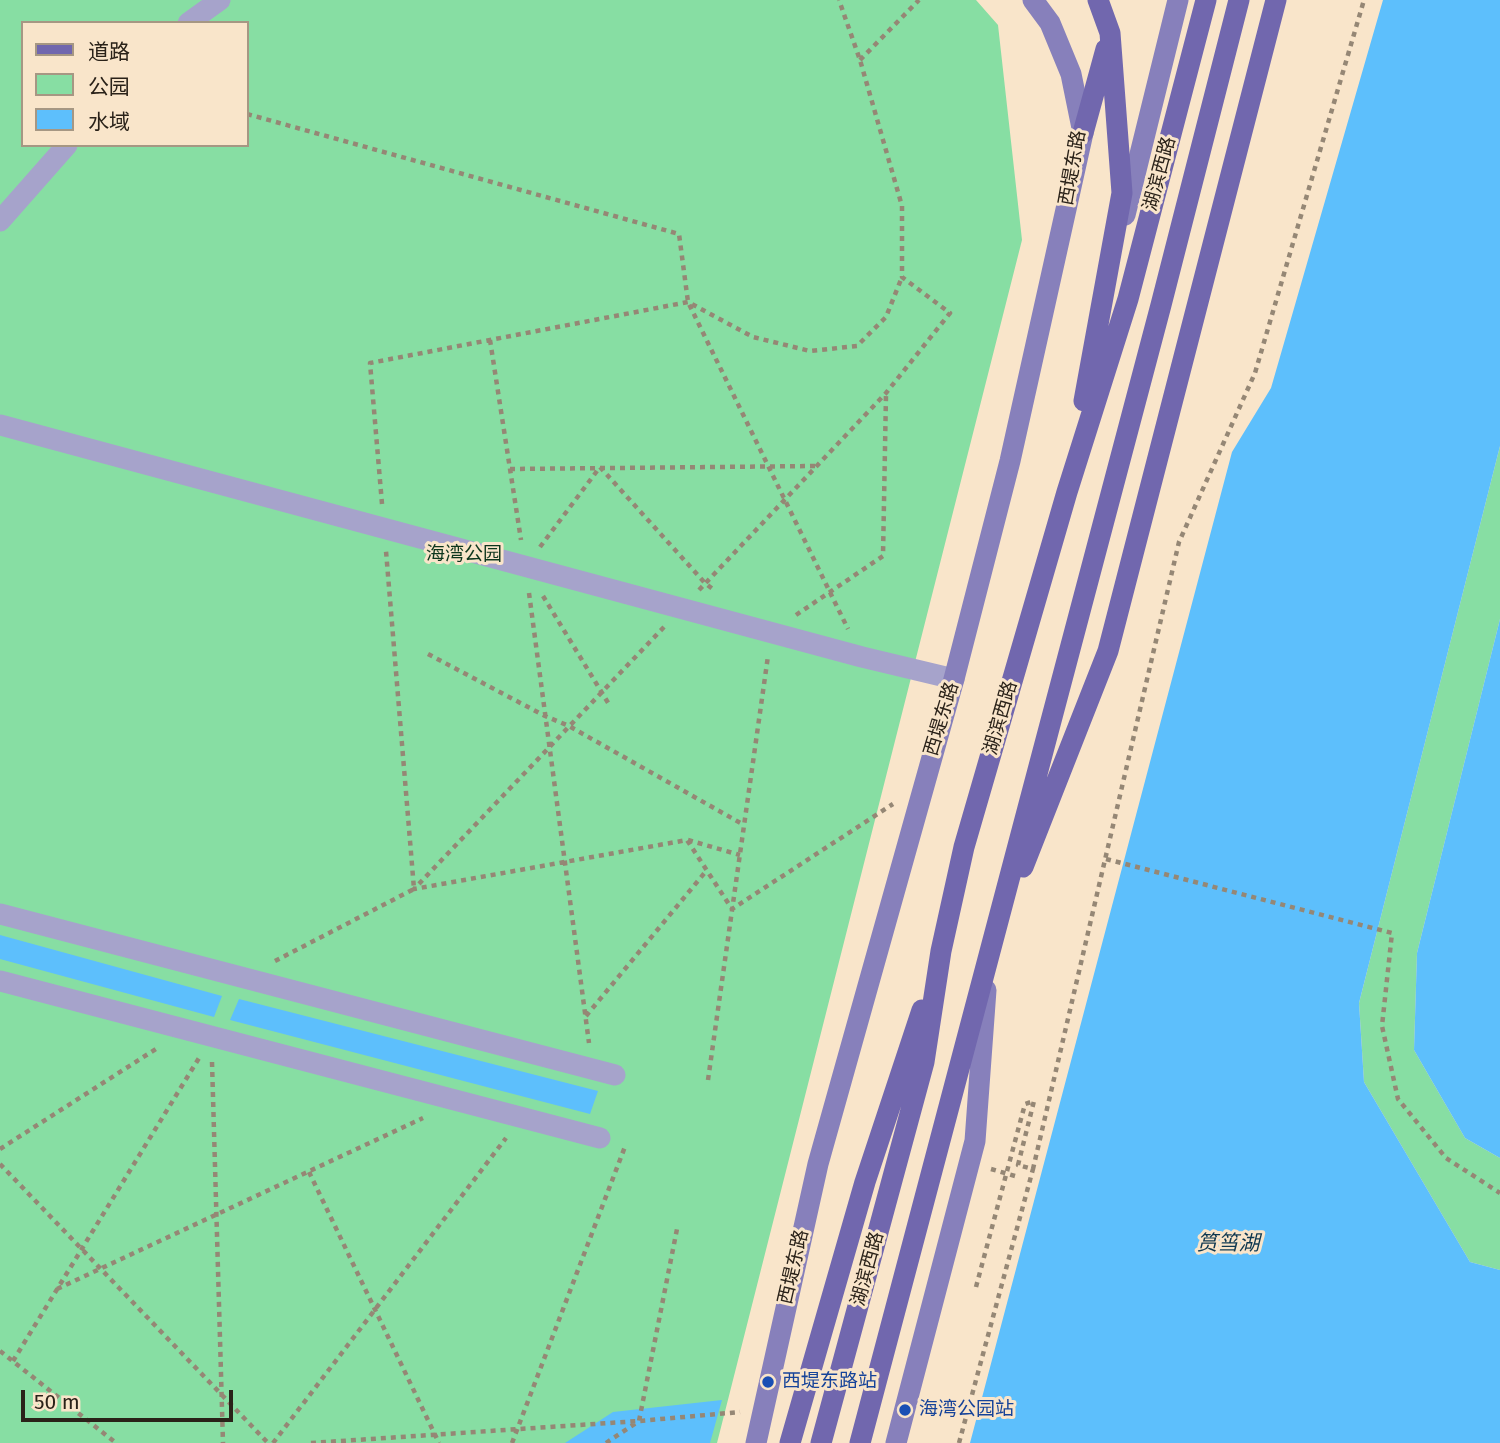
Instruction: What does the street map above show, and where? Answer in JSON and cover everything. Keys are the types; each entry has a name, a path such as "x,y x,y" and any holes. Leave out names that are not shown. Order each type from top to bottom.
{"main road":[{"name":"西堤东路","path":"756,1443 818,1164 954,679 1010,461 1083,134 1071,74 1050,23 1033,0"},
{"path":"1067,492 1122,193 1111,33 1098,0"},
{"path":"1098,326 1178,0"},
{"name":"湖滨西路","path":"821,1443 924,1062 941,951 964,847 1067,492 1128,299 1206,0"},
{"name":"湖滨西路","path":"860,1443 1239,0"},
{"path":"896,1443 975,1141 988,957 1108,651 1276,0"},
{"path":"1083,134 1111,33"},
{"path":"790,1443 865,1182 941,951"}],"street":[{"path":"191,21 220,0"},
{"path":"0,221 65,147"},
{"path":"0,425 862,657 954,679"},
{"path":"0,914 615,1075"},
{"path":"0,981 600,1138"}],"path":[{"path":"740,855 687,840 414,889 886,393 950,313 902,277 902,206 860,60 839,0"},
{"path":"860,60 919,0"},
{"path":"959,1443 1033,1169 1179,542 1255,373 1364,0"},
{"path":"248,114 679,234 688,302 862,657"},
{"path":"490,340 526,566 592,1069"},
{"path":"708,1080 771,632 883,556 886,393"},
{"path":"510,469 768,464 817,466"},
{"path":"600,467 705,583 716,591"},
{"path":"428,654 569,726 744,825"},
{"path":"732,909 923,784"},
{"path":"687,840 732,909"},
{"path":"1106,859 1392,933 1382,1026 1398,1099 1446,1158 1500,1193"},
{"path":"585,1017 706,870"},
{"path":"0,1149 186,1030"},
{"path":"212,1036 223,1443"},
{"path":"13,1362 212,1036"},
{"path":"57,1290 459,1101"},
{"path":"976,1287 1025,1104 1034,1101 1018,1165 1033,1169"},
{"path":"0,1164 270,1443 522,1117"},
{"path":"512,1443 626,1144"},
{"path":"309,1172 439,1443"},
{"path":"606,1443 639,1421 677,1229"},
{"path":"0,1351 116,1443"},
{"path":"311,1443 762,1410"}],"green space":[{"name":"海湾公园","path":"0,0 976,0 998,25 1022,240 717,1443 0,1443"},
{"path":"1500,446 1500,619 1417,953 1414,1050 1465,1138 1500,1158 1500,1270 1470,1262 1364,1082 1359,1003"}],"water":[{"name":"筼筜湖","path":"1383,0 1500,0 1500,446 1359,1003 1364,1082 1470,1262 1500,1270 1500,1443 970,1443 1232,452 1271,388"},
{"path":"1500,619 1500,1158 1465,1138 1414,1050 1417,953"},
{"path":"0,935 222,996 214,1017 0,959"},
{"path":"239,999 598,1091 590,1114 230,1020"},
{"path":"722,1400 710,1443 565,1443 613,1412"}],"place":[{"name":"西堤东路站","path":"768,1382"},
{"name":"海湾公园站","path":"905,1410"}]}
